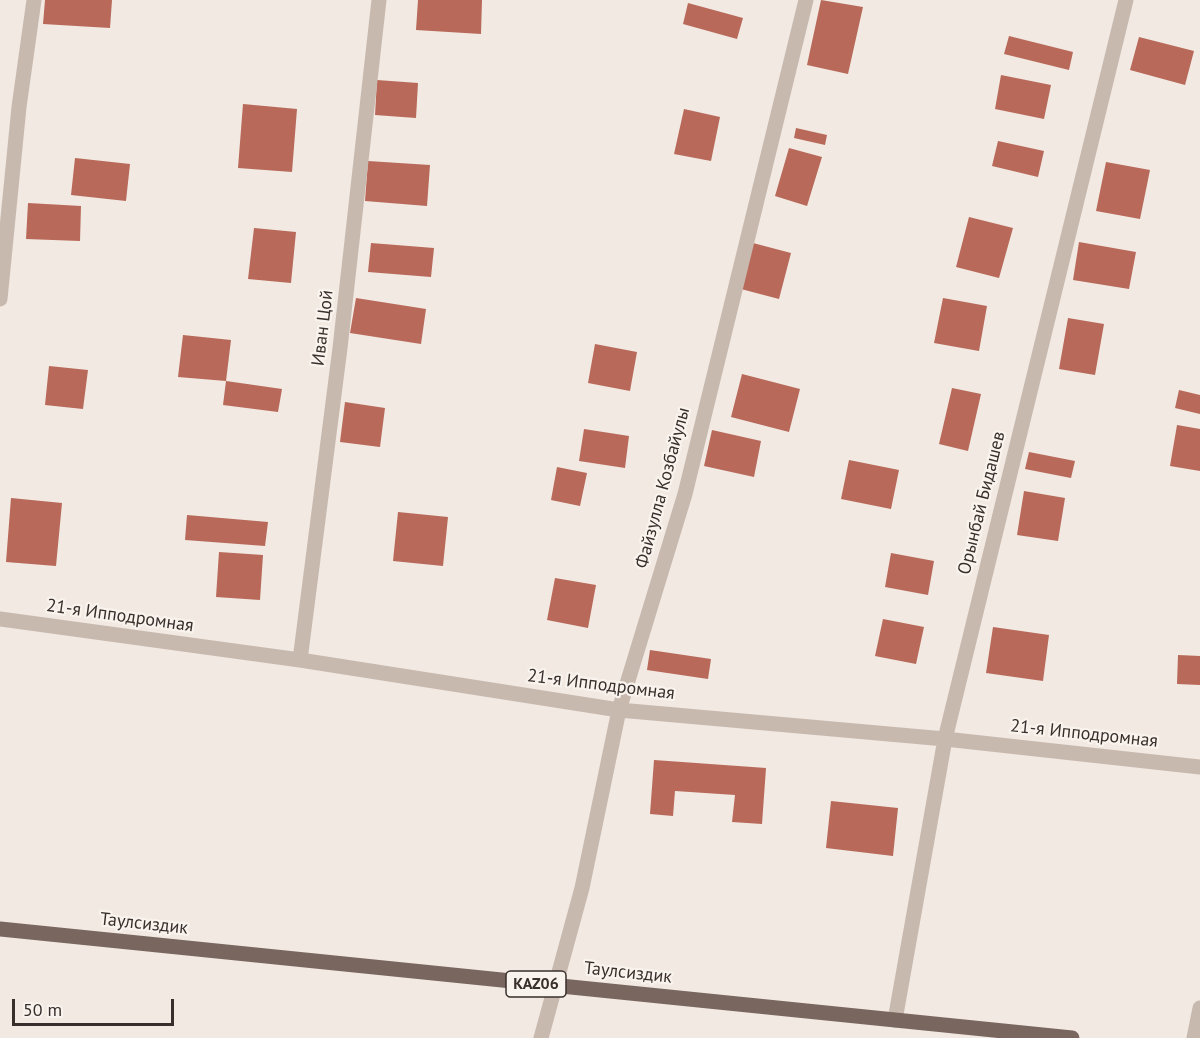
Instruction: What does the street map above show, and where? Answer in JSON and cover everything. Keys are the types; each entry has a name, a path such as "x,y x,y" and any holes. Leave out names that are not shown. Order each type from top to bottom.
{"main road":[{"name":"Таулсиздик","path":"0,929 1072,1038"}],"street":[{"path":"0,298 19,107 34,0"},
{"name":"Иван Цой","path":"300,660 340,348 379,0"},
{"name":"Файзулла Козбайулы","path":"541,1038 582,888 619,710 685,494 806,0"},
{"name":"Орынбай Бидашев","path":"895,1020 945,739 1126,0"},
{"name":"21-я Ипподромная","path":"0,619 300,660 619,710 945,739 1200,767"},
{"path":"1194,1038 1200,1008"}],"building":[{"path":"45,0 112,0 110,28 43,24"},
{"path":"418,0 482,0 481,34 416,30"},
{"path":"821,0 863,7 848,74 807,65"},
{"path":"688,3 743,18 737,39 683,24"},
{"path":"1009,36 1073,52 1069,70 1004,54"},
{"path":"1139,37 1194,51 1185,85 1130,70"},
{"path":"1001,75 1051,85 1044,119 995,109"},
{"path":"377,80 418,83 416,118 375,115"},
{"path":"243,104 297,109 292,172 238,168"},
{"path":"684,109 720,117 711,161 674,154"},
{"path":"796,128 827,135 825,145 794,138"},
{"path":"998,141 1044,151 1038,177 992,166"},
{"path":"789,148 822,157 807,206 775,196"},
{"path":"75,158 130,164 126,201 71,195"},
{"path":"368,161 430,165 427,206 365,201"},
{"path":"1106,162 1150,170 1140,219 1096,211"},
{"path":"28,203 81,206 80,241 26,239"},
{"path":"969,217 1013,228 999,278 956,267"},
{"path":"254,228 296,232 291,283 248,279"},
{"path":"1079,242 1136,252 1129,289 1073,280"},
{"path":"371,243 434,248 431,277 368,272"},
{"path":"753,243 791,253 779,299 741,289"},
{"path":"356,298 426,309 421,344 350,333"},
{"path":"943,298 987,306 979,351 934,343"},
{"path":"1068,318 1104,324 1095,375 1059,369"},
{"path":"183,335 231,340 226,381 178,377"},
{"path":"595,344 637,352 630,391 588,383"},
{"path":"49,366 88,370 83,409 45,405"},
{"path":"742,374 800,389 789,432 731,417"},
{"path":"226,381 282,389 278,412 223,405"},
{"path":"952,388 981,394 968,451 939,444"},
{"path":"1179,390 1200,395 1200,414 1175,408"},
{"path":"345,402 385,408 380,447 340,442"},
{"path":"1177,425 1200,429 1200,471 1170,466"},
{"path":"584,429 629,436 625,468 579,461"},
{"path":"712,430 761,441 754,477 704,466"},
{"path":"1029,452 1075,461 1071,478 1025,469"},
{"path":"849,460 899,470 891,509 841,499"},
{"path":"557,467 587,473 580,506 551,500"},
{"path":"1024,491 1065,498 1058,541 1017,535"},
{"path":"11,498 62,503 56,566 6,562"},
{"path":"398,512 448,517 443,566 393,561"},
{"path":"187,515 268,522 265,546 185,540"},
{"path":"219,552 263,555 260,600 216,597"},
{"path":"891,553 934,561 928,595 885,587"},
{"path":"555,578 596,585 588,628 547,620"},
{"path":"883,619 924,627 916,664 875,656"},
{"path":"993,627 1049,635 1043,681 986,673"},
{"path":"650,650 711,659 708,679 647,670"},
{"path":"1178,655 1200,656 1200,685 1177,684"},
{"path":"654,760 766,768 762,824 732,822 735,795 675,791 673,816 650,814"},
{"path":"831,801 898,808 893,856 826,848"}]}
